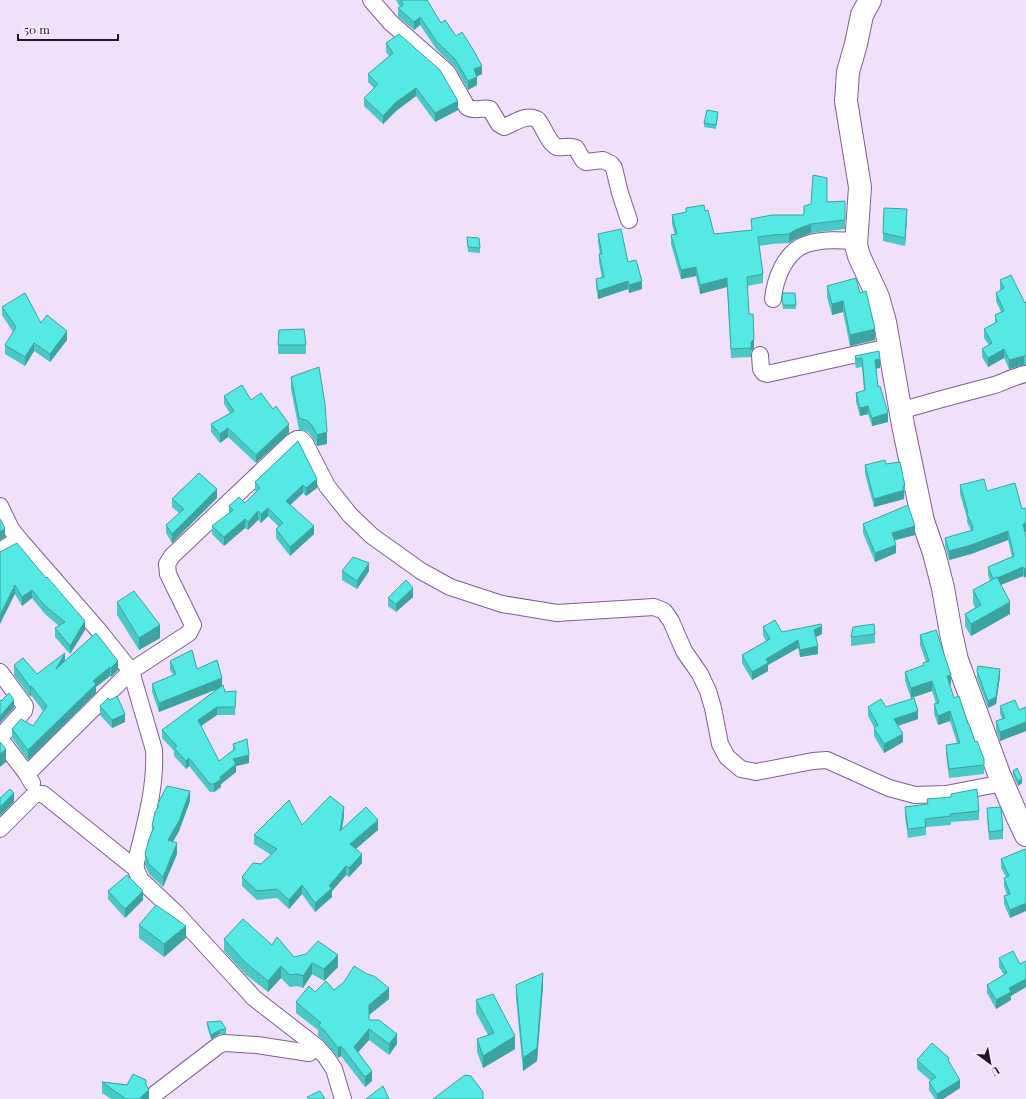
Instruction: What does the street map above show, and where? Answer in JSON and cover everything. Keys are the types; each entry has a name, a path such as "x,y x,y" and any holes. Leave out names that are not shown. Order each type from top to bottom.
{"street":[{"path":"372,0 391,23 447,72 467,107 476,110 487,108 490,109 499,124 504,127 523,118 535,118 538,120 549,140 555,146 568,146 576,148 579,150 583,160 586,162 603,160 611,164 614,168 618,188 629,220"},
{"path":"870,0 862,15 848,72 846,94 850,129 860,187 856,241 859,256 878,297 885,322 900,411 923,521 934,553 943,588 957,660 1003,784 1026,835"},
{"path":"773,299 774,287 778,273 795,251 806,244 829,240 856,241"},
{"path":"760,355 761,369 767,374 888,347"},
{"path":"900,411 971,390 992,386 1012,377 1026,374"},
{"path":"27,774 131,671 189,633 193,625 168,574 167,564 172,556 292,442 297,439 301,439 305,443 327,486 350,514 372,536 415,567 450,588 502,604 557,613 654,607 664,611 671,621 684,651 700,674 708,691 720,744 727,757 741,769 756,772 813,761 827,760 889,788 915,795 946,794 1003,784"},
{"path":"0,506 11,529 100,632 131,671 154,750 154,781 136,868"},
{"path":"0,551 19,539"},
{"path":"0,672 25,706 24,711 2,735 1,740 27,774 37,794"},
{"path":"0,829 33,796 43,794 136,868 141,880 181,918 254,998 316,1047 326,1057 334,1069 342,1099"},
{"path":"156,1094 224,1043 272,1047 309,1053 316,1047"}],"building":[{"path":"401,0 427,0 441,23 445,20 456,36 462,32 482,66 474,69 477,77 468,81 455,59 437,42 420,17 414,22 398,8 403,5"},
{"path":"399,34 440,70 458,101 435,113 416,88 396,102 383,116 364,98 378,84 368,74 393,53 386,43"},
{"path":"707,110 718,112 716,125 704,123"},
{"path":"813,175 827,178 827,202 845,201 845,220 811,224 789,234 758,237 763,274 747,277 749,314 753,314 754,339 751,342 751,348 731,349 727,278 700,285 696,267 681,270 671,235 677,234 672,215 686,212 686,208 704,205 705,211 708,210 714,234 752,230 751,219 772,215 804,215 804,206 811,204"},
{"path":"884,208 907,209 905,238 883,233"},
{"path":"621,229 628,262 636,260 642,281 629,285 628,281 598,291 596,279 604,277 599,254 602,254 598,234"},
{"path":"467,237 479,238 480,248 468,247"},
{"path":"1011,275 1025,303 1026,302 1026,356 1009,360 1004,349 988,358 982,349 992,343 984,329 997,322 995,315 1004,311 996,293 1004,288 1000,280"},
{"path":"856,278 860,293 866,291 875,329 850,335 843,301 832,304 827,286"},
{"path":"25,293 41,323 47,315 67,331 50,354 34,343 25,357 5,345 16,327 2,307"},
{"path":"783,293 795,293 796,305 783,305"},
{"path":"304,329 306,345 278,345 279,330"},
{"path":"879,351 880,359 875,360 878,387 880,386 888,413 872,418 868,406 860,408 856,393 865,390 862,358 856,359 855,356"},
{"path":"319,367 325,404 327,432 317,435 308,421 299,418 291,377"},
{"path":"242,385 251,400 261,393 273,409 276,406 289,424 256,455 228,428 220,434 211,424 234,411 224,396"},
{"path":"298,441 317,479 306,488 303,485 286,501 314,526 290,547 276,529 283,523 268,508 261,514 258,511 248,522 245,519 224,537 212,526 233,510 229,506 239,497 245,503 260,488 255,482"},
{"path":"885,460 886,464 900,462 905,486 903,486 904,490 874,499 865,465"},
{"path":"199,473 217,489 172,534 166,525 184,509 172,499"},
{"path":"984,479 987,491 1015,483 1022,509 1026,508 1026,523 1023,524 1026,537 1026,568 1024,569 1023,567 993,579 988,567 1014,556 1008,531 971,545 949,551 945,538 973,530 967,514 968,513 960,485"},
{"path":"908,505 915,526 892,533 896,545 875,553 863,524"},
{"path":"0,519 5,528 0,532"},
{"path":"17,543 85,621 70,646 55,628 65,622 45,606 32,590 22,597 15,585 0,615 0,552"},
{"path":"353,557 369,563 357,581 342,571"},
{"path":"997,577 1010,602 971,624 965,614 981,605 973,590"},
{"path":"406,580 413,588 396,604 388,598"},
{"path":"134,591 160,625 139,638 117,602"},
{"path":"775,620 782,632 821,624 822,626 814,630 818,646 800,650 798,640 766,659 768,663 752,672 742,655 770,639 763,627"},
{"path":"874,624 875,634 851,637 853,627"},
{"path":"936,630 951,675 947,676 954,698 959,696 975,742 977,741 984,759 984,765 949,769 946,745 960,743 950,711 938,716 934,704 939,703 932,681 911,688 905,672 924,665 923,663 929,661 920,635"},
{"path":"96,633 118,661 93,681 96,684 28,750 12,729 21,719 33,726 47,706 31,686 30,687 14,665 23,658 37,674 65,653 56,669"},
{"path":"192,650 197,669 217,660 222,678 159,703 152,684 176,674 170,661"},
{"path":"978,666 1000,669 996,697 988,701 977,671"},
{"path":"223,685 225,692 236,691 235,707 217,707 198,720 219,761 235,749 233,744 247,739 249,755 233,759 236,764 220,777 221,779 214,784 210,784 189,758 186,761 174,748 177,746 162,730"},
{"path":"9,693 14,700 0,716 0,700 1,701"},
{"path":"117,696 125,714 112,720 100,706 108,698 110,700"},
{"path":"914,698 918,711 894,719 903,734 884,744 874,728 878,725 868,707 881,699 886,707"},
{"path":"1015,700 1019,710 1026,707 1026,722 1000,732 996,721 1005,718 1000,706"},
{"path":"0,742 6,749 0,754"},
{"path":"1017,768 1022,779 1018,781 1013,771"},
{"path":"167,786 190,791 179,821 168,840 177,843 163,877 149,864 145,854 154,827 152,826 155,812 159,806 157,805"},
{"path":"10,789 14,793 0,807 0,798"},
{"path":"977,789 979,811 950,814 951,816 925,819 926,827 908,829 905,807 928,804 927,799 951,797 951,794"},
{"path":"330,796 344,807 340,831 366,807 378,820 350,844 362,854 349,868 346,866 329,886 332,888 315,903 302,885 289,900 277,889 257,891 242,877 253,863 261,864 277,849 254,835 289,800 302,825"},
{"path":"1001,807 1003,830 989,832 987,808"},
{"path":"1025,849 1026,903 1010,910 1004,896 1010,894 1004,878 1009,876 1001,859"},
{"path":"127,875 143,891 125,909 108,891"},
{"path":"156,905 186,926 164,944 139,925"},
{"path":"243,919 272,945 277,937 294,957 306,954 318,941 338,955 324,969 312,963 303,976 297,974 290,975 281,966 268,981 245,962 224,939"},
{"path":"1013,951 1020,964 1026,961 1026,979 1009,988 1011,992 996,1000 987,985 1007,973 999,958"},
{"path":"354,966 367,974 374,976 389,988 369,1005 369,1020 379,1020 397,1034 389,1044 369,1029 354,1047 372,1071 365,1077 341,1046 338,1048 324,1030 318,1025 321,1023 296,1002 309,986 315,992 326,981 334,990 344,982"},
{"path":"543,973 537,1048 523,1058 516,985"},
{"path":"493,994 515,1036 483,1056 477,1039 494,1033 476,1000"},
{"path":"221,1021 226,1029 220,1030 211,1035 207,1022"},
{"path":"932,1043 949,1058 948,1060 960,1080 937,1094 929,1082 936,1077 917,1060"},
{"path":"133,1074 146,1080 146,1085 149,1090 140,1099 126,1099 102,1082 127,1085"},
{"path":"465,1075 471,1076 483,1092 483,1099 433,1099"},
{"path":"383,1086 389,1099 366,1099"},
{"path":"320,1091 325,1099 309,1099 307,1097"}]}
